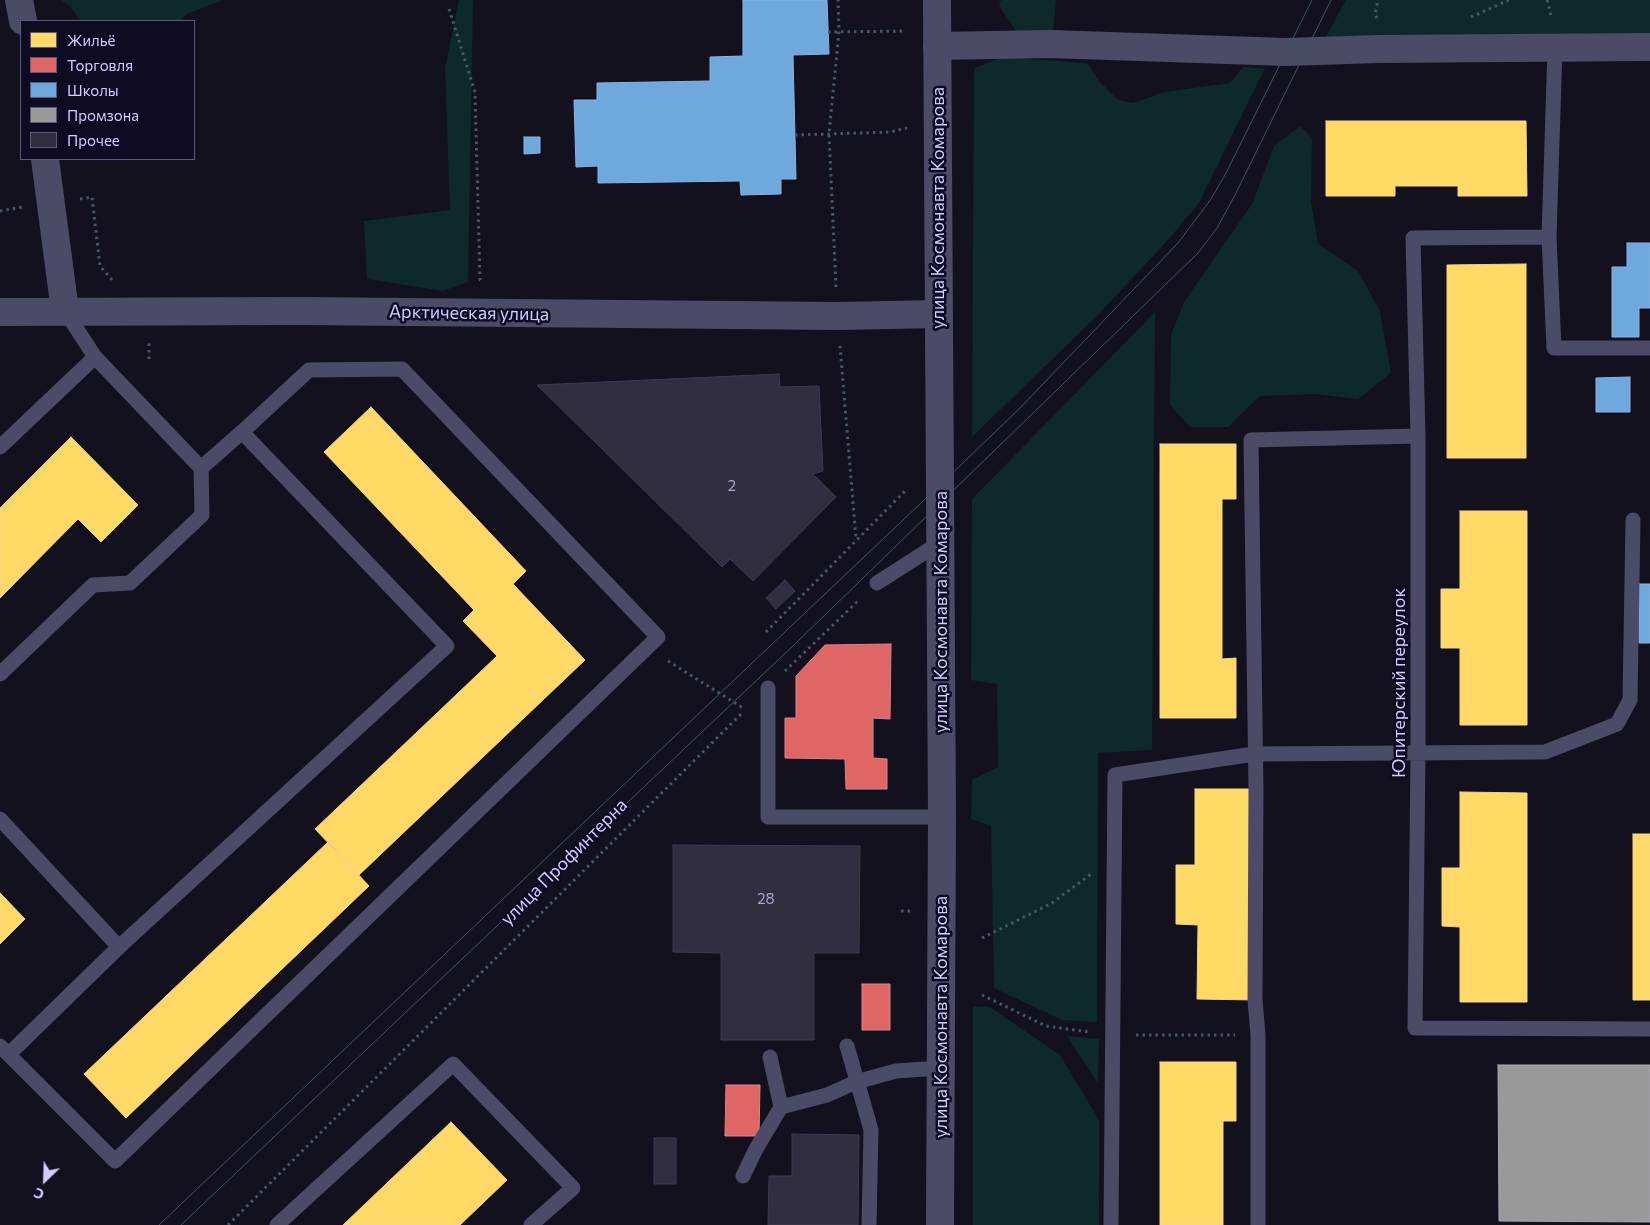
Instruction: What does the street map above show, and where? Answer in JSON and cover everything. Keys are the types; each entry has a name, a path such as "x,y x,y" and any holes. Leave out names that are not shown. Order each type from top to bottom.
{"street":[{"path":"19,0 23,20"},
{"name":"улица Космонавта Комарова","path":"937,0 942,817 940,1225"},
{"path":"937,46 1050,44 1286,52 1378,49 1650,47"},
{"path":"45,160 52,202 64,311"},
{"name":"Арктическая улица","path":"0,312 301,311 838,316 939,314"}],"lane":[{"path":"1555,48 1549,237 1554,348 1650,348"},
{"name":"Юпитерский переулок","path":"1549,237 1413,238 1418,436 1418,752 1415,1028 1650,1029"},
{"path":"0,674 93,584 130,583 202,515 201,468 95,357 64,311"},
{"path":"0,447 95,357"},
{"path":"201,468 309,370 402,370 658,636 115,1161 4,1050 447,646 242,432"},
{"path":"1258,1225 1258,1035 1255,1000 1256,790 1251,440 1418,436"},
{"path":"1111,1225 1115,775 1254,754 1545,752 1617,724 1630,700 1633,520"},
{"path":"877,583 941,542"},
{"path":"768,688 768,818 942,817"},
{"path":"0,819 119,947"},
{"path":"847,1046 871,1130 869,1225"},
{"path":"743,1176 756,1148 781,1107 770,1057"},
{"path":"277,1225 453,1064 573,1188 531,1225"},
{"path":"781,1107 827,1095 856,1082 896,1071 941,1068"}],"path":[{"path":"838,0 838,31 829,134 838,316 856,539"},
{"path":"449,9 475,92 480,280 518,314"},
{"path":"828,32 906,31"},
{"path":"795,135 890,132 907,128"},
{"path":"52,202 92,197 100,266 111,281 118,284"},
{"path":"149,313 149,359"},
{"path":"766,632 856,539 905,492"},
{"path":"768,688 877,583"},
{"name":"улица Профинтерна","path":"228,1225 639,814 746,710 647,647"},
{"path":"982,938 1052,903 1113,859"}],"green space":[{"path":"61,0 223,0 187,14 181,20 79,20 70,6"},
{"path":"459,0 473,0 468,282 443,291 367,279 364,221 450,210 445,68"},
{"path":"1001,0 1056,0 1053,36 1019,35 999,6"},
{"path":"1346,0 1650,0 1650,42 1322,43"},
{"path":"1003,57 1087,63 1099,81 1118,100 1133,103 1164,92 1230,83 1243,67 1265,68 1199,203 1168,240 1097,316 972,437 974,68"},
{"path":"1300,126 1312,138 1311,202 1318,244 1358,271 1380,311 1391,373 1358,399 1315,394 1260,396 1228,427 1190,427 1170,405 1171,335 1184,302 1252,204 1274,146"},
{"path":"1155,312 1152,750 1098,753 1097,1022 1062,1020 994,988 991,826 971,819 972,780 998,767 997,684 971,680 972,499"},
{"path":"973,1006 990,1007 1060,1055 1099,1120 1099,1225 973,1225"},
{"path":"1067,1036 1099,1039 1098,1083"}],"building: Жильё":[{"path":"1326,121 1526,121 1527,196 1458,196 1458,186 1395,186 1395,196 1326,196"},
{"path":"1526,264 1526,458 1447,458 1447,265"},
{"path":"371,407 526,571 513,584 585,660 359,875 315,829 497,656 463,621 474,610 324,452"},
{"path":"71,437 138,505 101,542 78,519 0,598 0,508"},
{"path":"1160,444 1236,444 1236,499 1222,499 1222,659 1236,658 1236,718 1160,718"},
{"path":"1460,511 1527,511 1527,725 1460,725 1460,648 1441,648 1441,589 1460,589"},
{"path":"1195,789 1256,789 1255,1000 1197,999 1198,925 1176,924 1176,865 1195,865"},
{"path":"1460,792 1527,793 1527,1002 1460,1002 1460,927 1442,926 1442,868 1460,868"},
{"path":"1633,834 1650,834 1650,1000 1633,1000"},
{"path":"328,842 369,886 126,1118 84,1074"},
{"path":"0,893 25,919 0,944"},
{"path":"1160,1062 1236,1062 1236,1121 1223,1121 1223,1225 1160,1225"},
{"path":"451,1122 507,1180 460,1225 343,1225"}],"building: Торговля":[{"path":"891,644 890,719 873,718 873,758 887,759 887,789 846,789 845,759 785,758 785,718 796,718 796,676 825,645"},
{"path":"862,984 890,984 890,1030 862,1030"},
{"path":"726,1085 760,1085 759,1136 725,1136"}],"building: Школы":[{"path":"743,0 827,0 829,54 793,55 796,179 781,179 781,194 741,195 740,181 598,183 598,166 576,167 574,100 597,100 597,83 710,81 710,57 743,56"},
{"path":"524,137 540,137 540,153 524,154"},
{"path":"1627,243 1650,243 1650,308 1639,308 1639,337 1612,337 1612,267 1627,267"},
{"path":"1630,377 1630,412 1596,412 1596,378"},
{"path":"1639,584 1650,584 1650,643 1639,643"}],"building: Промзона":[{"path":"1498,1065 1650,1065 1650,1222 1499,1221"}],"building: Прочее":[{"path":"779,374 780,387 819,386 823,471 813,474 836,497 753,581 730,559 722,567 537,385"},
{"path":"785,580 795,591 776,609 766,598"},
{"path":"673,845 860,846 859,953 814,953 814,1040 721,1040 721,953 673,952"},
{"path":"792,1134 859,1135 858,1225 768,1225 769,1176 792,1176"},
{"path":"654,1138 676,1138 676,1184 654,1184"}],"tram line":[{"path":"159,1225 1020,408 1178,243 1211,199 1226,173 1312,0"},
{"path":"181,1225 795,644 1198,253 1217,228 1234,197 1331,0"}]}
